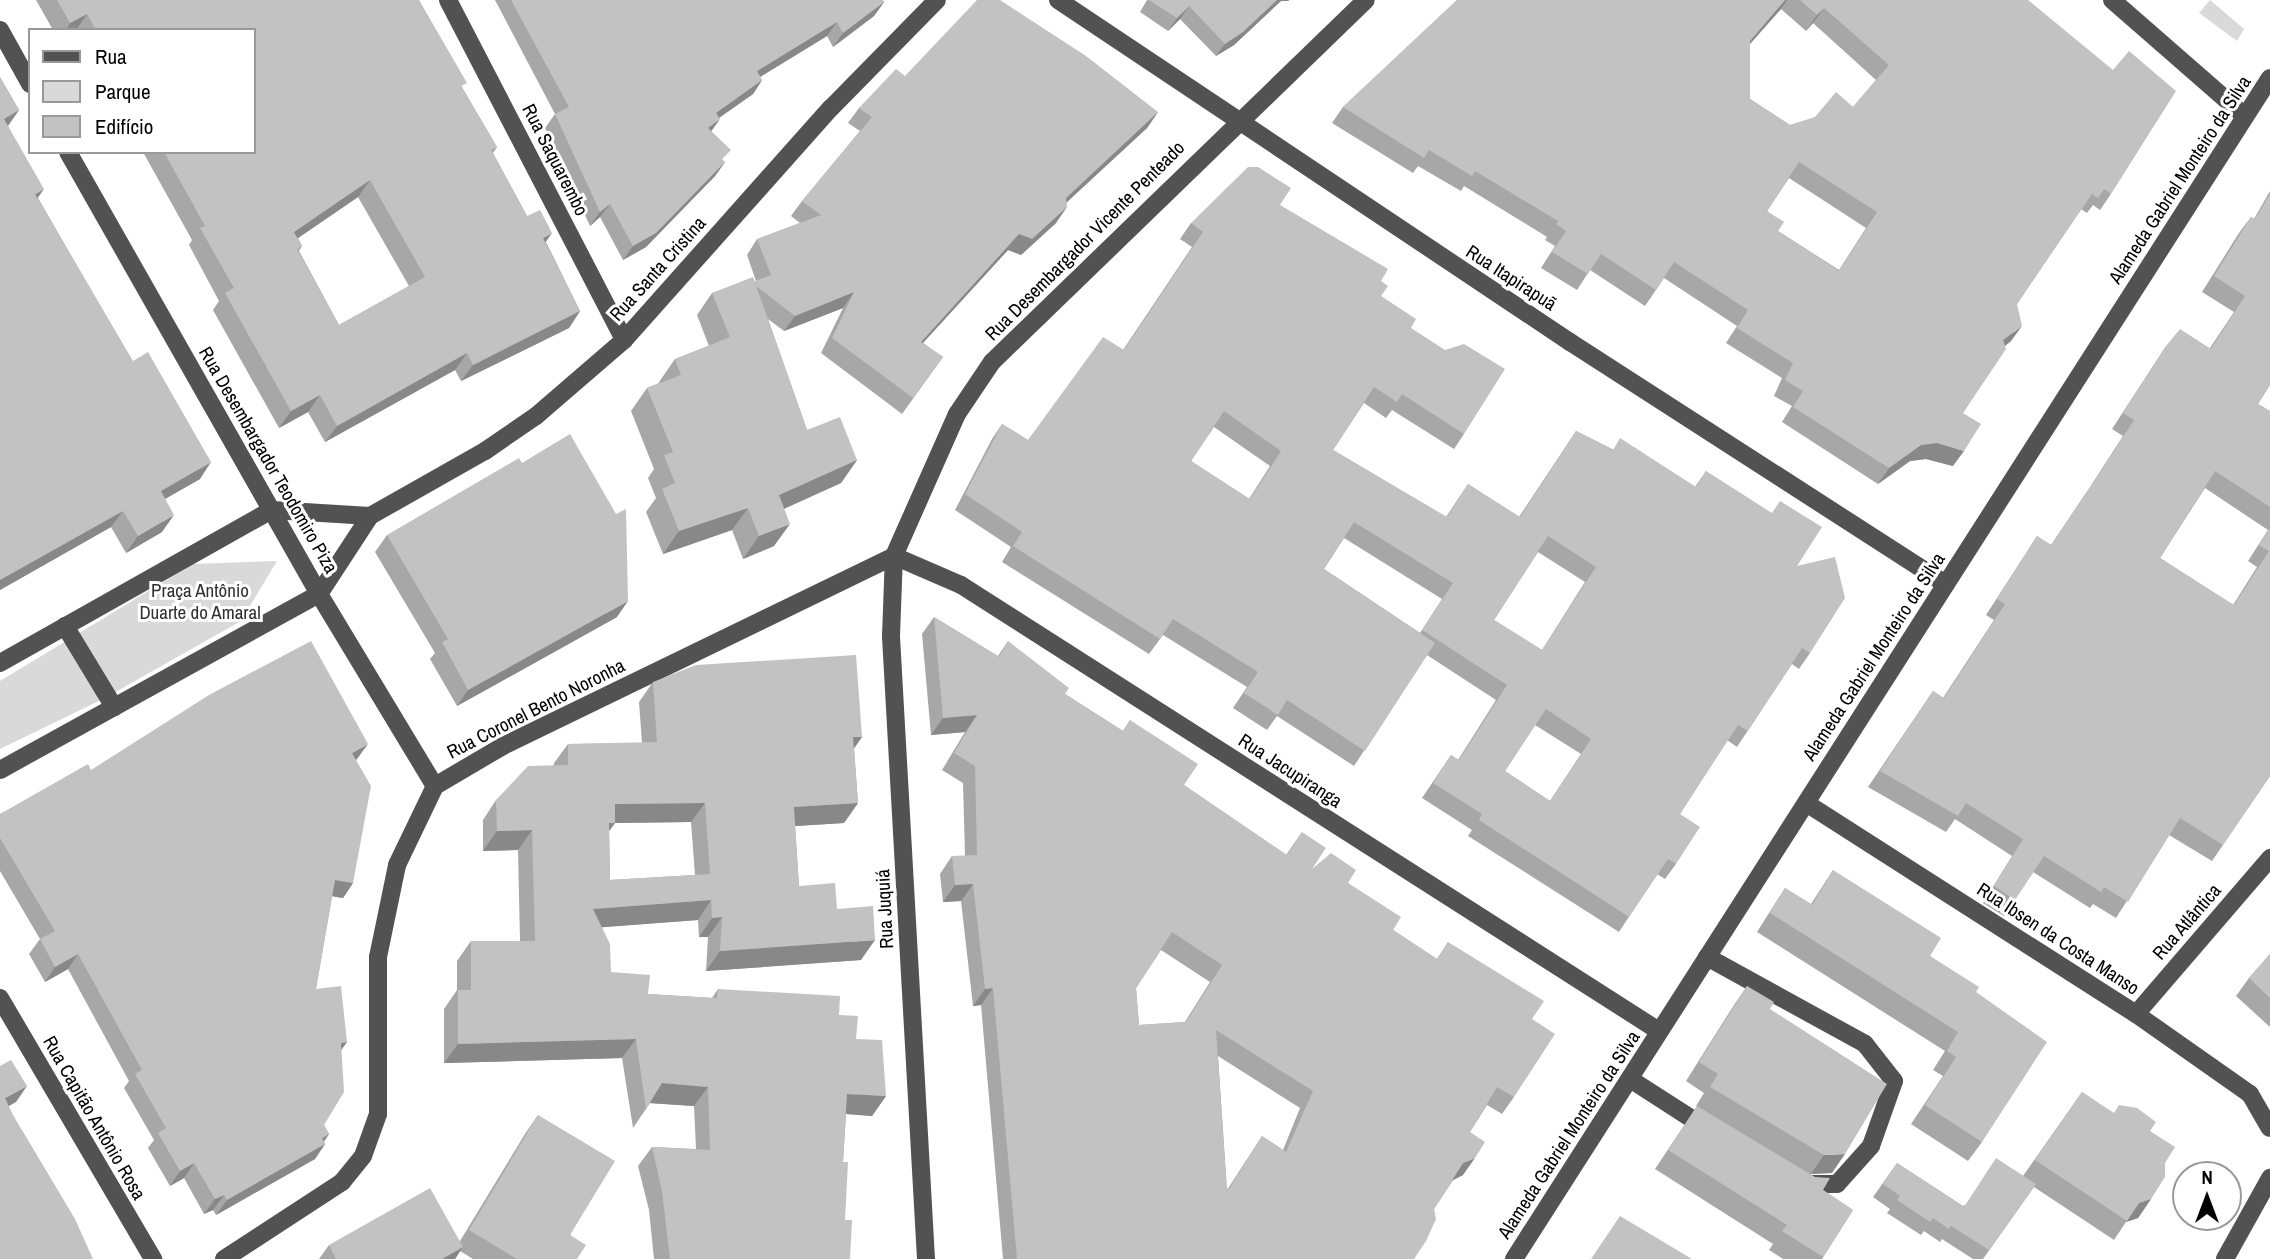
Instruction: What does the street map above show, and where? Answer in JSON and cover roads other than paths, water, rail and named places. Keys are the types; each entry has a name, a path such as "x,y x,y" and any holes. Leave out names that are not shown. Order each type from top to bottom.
{"street":[{"name":"Rua Saquarembo","path":"448,0 624,340"},
{"name":"Rua Santa Cristina","path":"319,594 370,516 485,451 537,416 624,340 793,148 937,0"},
{"name":"Rua Itapirapuã","path":"1058,0 1236,121 1946,584"},
{"name":"Rua Desembargador Vicente Penteado","path":"894,556 957,414 992,362 1236,121 1366,0"},
{"path":"2112,0 2245,117"},
{"path":"0,30 28,80"},
{"name":"Alameda Gabriel Monteiro da Silva","path":"1514,1259 2270,78"},
{"name":"Rua Desembargador Teodomiro Piza","path":"69,154 319,594 435,786"},
{"path":"0,663 272,510 370,516"},
{"name":"Rua Coronel Bento Noronha","path":"435,786 503,746 894,556"},
{"name":"Rua Jacupiranga","path":"894,556 961,585 1660,1031"},
{"name":"Rua Juquiá","path":"894,556 891,636 926,1259"},
{"path":"0,770 319,594"},
{"path":"65,626 114,707"},
{"path":"224,1259 342,1182 363,1156 378,1114 377,957 397,865 435,786"},
{"name":"Rua Ibsen da Costa Manso","path":"1806,803 2136,1014 2250,1094 2270,1128"},
{"name":"Rua Atlântica","path":"2136,1014 2270,858"},
{"path":"1707,957 1865,1044 1894,1081 1871,1146 1837,1184 1808,1186 1786,1174"},
{"name":"Rua Capitão Antônio Rosa","path":"0,998 153,1259"},
{"path":"1630,1079 1720,1137"},
{"path":"2225,1259 2270,1178"}],"park label":[{"name":"Praça Antônio Duarte do Amaral","path":"200,602"}]}
